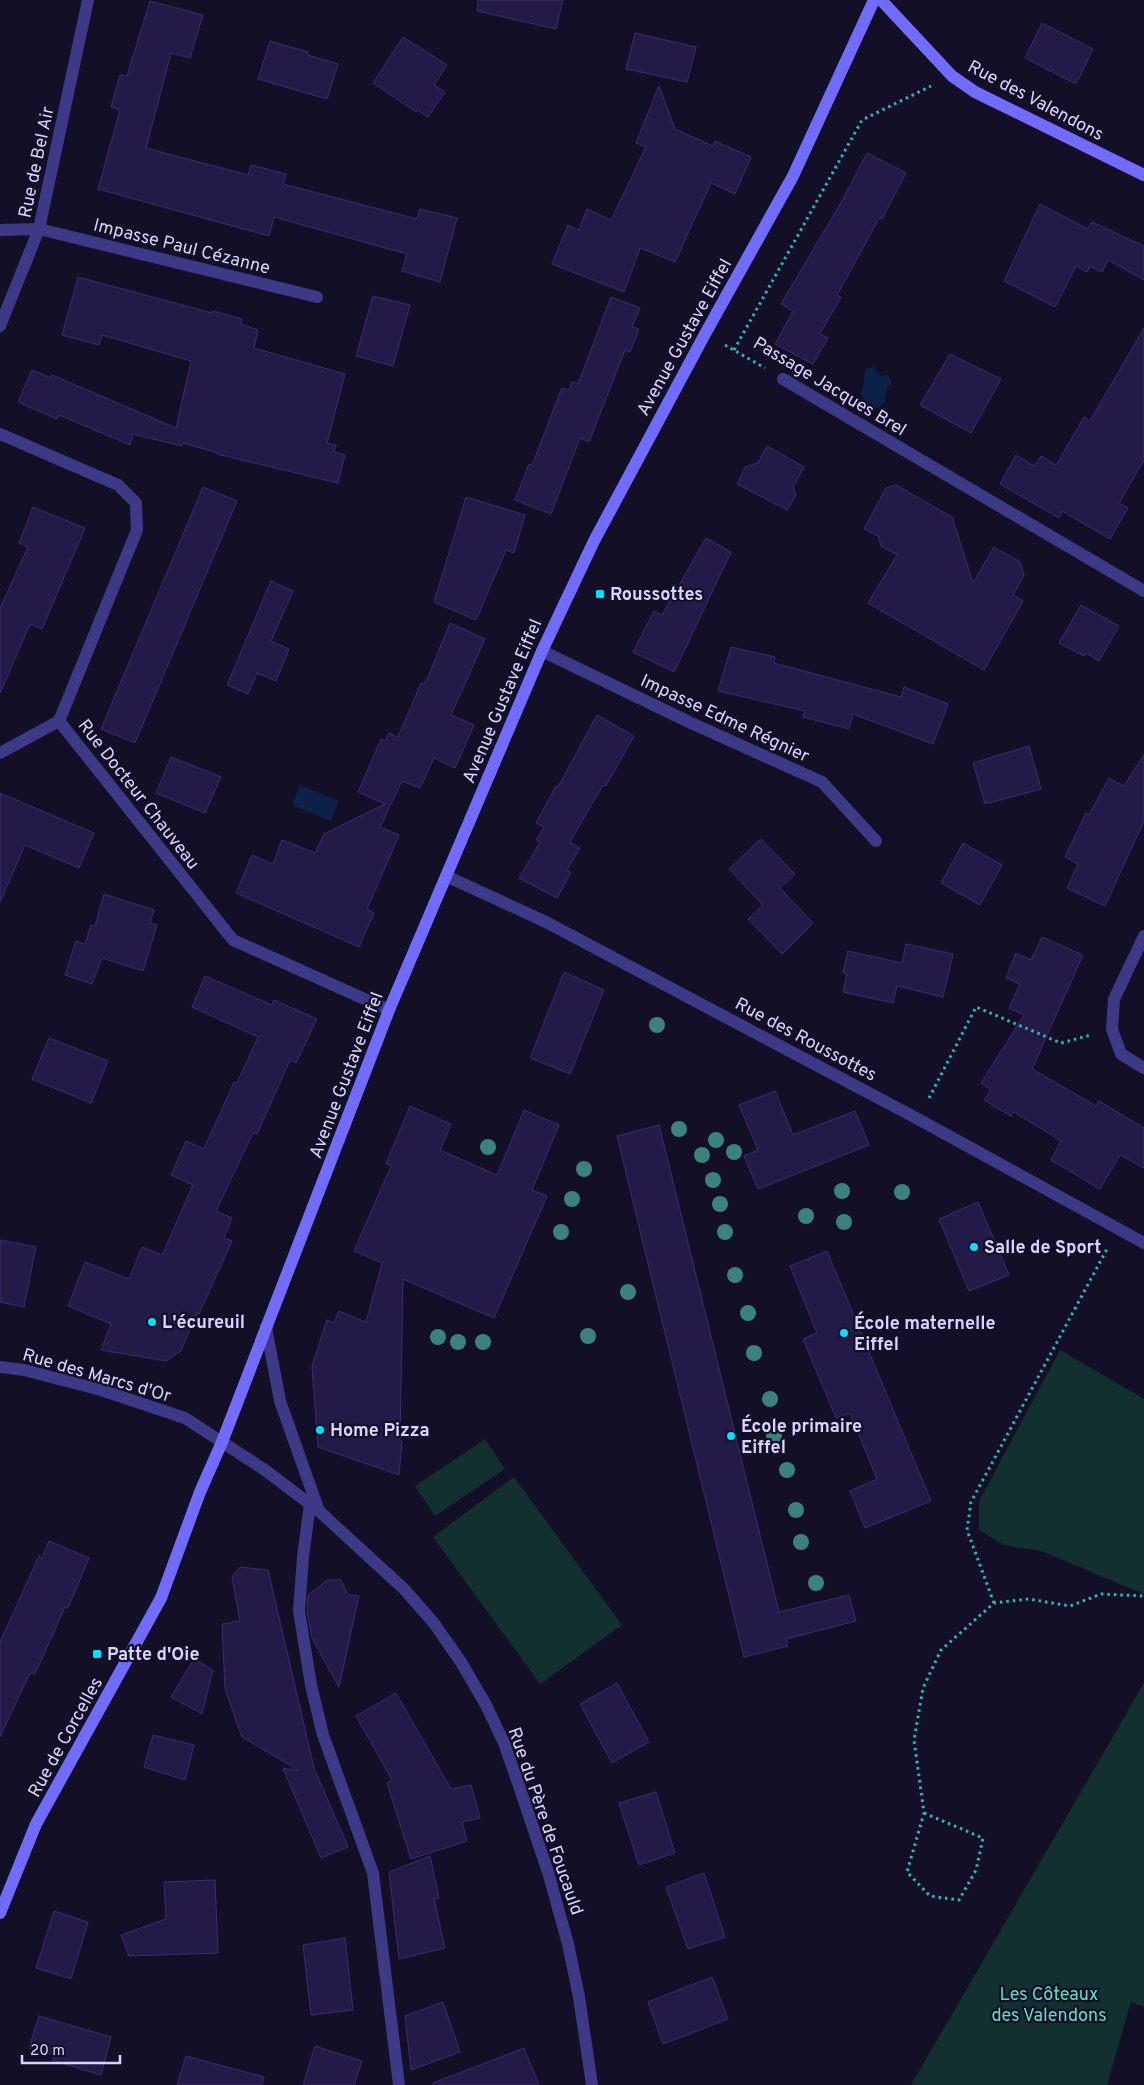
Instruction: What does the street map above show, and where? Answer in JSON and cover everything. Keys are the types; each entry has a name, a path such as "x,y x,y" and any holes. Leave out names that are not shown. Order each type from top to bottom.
{"main road":[{"name":"Avenue Gustave Eiffel","path":"222,1442 389,1010 542,651 594,541 705,334 793,176 874,0"},
{"name":"Rue des Valendons","path":"880,0 952,76 975,92 1144,175"},
{"name":"Rue de Corcelles","path":"0,1912 36,1824 161,1598 200,1492 222,1442"}],"street":[{"name":"Rue de Bel Air","path":"0,326 39,229 88,0"},
{"name":"Impasse Paul Cézanne","path":"0,230 39,229 317,297"},
{"name":"Passage Jacques Brel","path":"782,378 1144,591"},
{"name":"Rue Docteur Chauveau","path":"0,434 118,484 136,503 137,530 59,721 233,940 389,1010"},
{"name":"Impasse Edme Régnier","path":"542,651 689,722 822,782 876,841"},
{"path":"0,752 59,721"},
{"name":"Rue des Roussottes","path":"446,876 546,922 918,1119 1144,1243"},
{"path":"1144,936 1114,998 1112,1030 1121,1054 1144,1068"},
{"name":"Rue du Père de Foucauld","path":"266,1328 280,1401 314,1507"},
{"name":"Rue des Marcs d'Or","path":"0,1367 24,1370 100,1390 185,1418 222,1442"},
{"name":"Rue du Père de Foucauld","path":"222,1442 265,1470 314,1507 404,1588 433,1622 461,1662 486,1705 504,1743 548,1872 570,1953 592,2085"},
{"path":"314,1507 303,1556 299,1611 311,1685 323,1735 366,1849 373,1873 399,2085"}],"path":[{"name":"Passage Jacques Brel","path":"782,378 734,350 862,120 952,76"},
{"path":"918,1119 976,1007 1061,1043 1112,1030"},
{"path":"994,1603 967,1530 971,1502 1118,1228"},
{"path":"924,1813 983,1838 976,1870 959,1900 930,1896 907,1872 924,1813 914,1740 923,1688 941,1650 994,1603 1029,1599 1070,1606 1102,1594 1144,1596"}],"green space":[{"path":"1060,1350 1144,1399 1144,1594 1041,1551 1004,1545 979,1530 979,1501"},
{"path":"485,1439 505,1469 435,1516 415,1486"},
{"path":"514,1477 622,1625 540,1684 433,1537"},
{"name":"Les Côteaux des Valendons","path":"1144,1683 1144,2007 1131,2002 1107,2085 911,2085"}],"water":[{"path":"873,367 881,376 888,375 892,382 887,388 885,402 878,408 871,409 865,407 861,393 866,369"},
{"path":"300,785 339,801 331,821 292,805"}],"building":[{"path":"478,0 563,0 556,29 477,11"},
{"path":"150,1 203,15 190,58 171,53 146,148 248,175 251,165 286,174 283,184 417,219 420,209 457,218 440,282 402,271 407,254 274,217 269,236 98,189 120,110 111,107 120,75 127,76"},
{"path":"1042,23 1093,49 1076,84 1025,58"},
{"path":"635,33 696,47 687,82 626,69"},
{"path":"403,37 447,65 434,85 445,92 428,117 417,110 416,112 373,83"},
{"path":"270,41 308,52 308,55 338,64 327,99 258,79"},
{"path":"659,86 675,129 713,146 715,141 751,157 735,194 711,183 675,262 640,248 624,292 552,264 568,225 579,230 587,209 611,220 646,147 636,143"},
{"path":"867,153 906,173 882,219 880,217 837,295 841,297 820,334 828,338 813,364 775,344 793,311 781,304 842,201"},
{"path":"1040,204 1088,229 1092,222 1144,246 1144,280 1108,260 1102,272 1090,266 1087,272 1076,266 1055,307 1004,281"},
{"path":"78,277 212,313 213,311 242,319 241,324 258,330 254,348 345,374 327,443 336,445 334,452 345,455 338,483 217,454 183,443 182,446 133,434 130,445 59,415 57,419 18,402 32,370 51,378 52,375 176,428 191,361 102,335 99,345 62,335"},
{"path":"373,296 410,305 393,366 356,356"},
{"path":"611,297 640,308 632,327 639,329 630,352 625,350 589,442 580,438 551,514 515,500 529,464 532,465 562,388 569,390 572,382 578,384"},
{"path":"1144,328 1144,460 1119,503 1128,508 1110,539 1062,511 1059,518 1000,484 1016,455 1034,466 1041,456 1056,465 1084,417 1090,421"},
{"path":"950,354 1001,379 971,433 920,405"},
{"path":"767,446 804,467 793,487 796,495 787,510 737,484 745,467 758,463"},
{"path":"896,485 952,517 973,583 994,547 1020,562 1024,575 1013,595 1023,601 984,670 868,603 897,555 881,546 878,536 864,529 886,488"},
{"path":"203,487 237,501 135,743 101,729"},
{"path":"466,497 525,515 514,553 506,550 476,620 434,602"},
{"path":"33,507 85,528 42,629 30,624 0,693 0,608 28,547 19,543"},
{"path":"706,538 731,552 674,672 633,652 654,611 662,615"},
{"path":"271,581 293,591 271,641 289,649 276,681 257,673 248,694 227,685"},
{"path":"1081,605 1119,626 1099,661 1086,653 1084,656 1059,643"},
{"path":"450,623 485,639 451,715 474,725 455,768 434,758 420,788 402,781 380,827 399,835 367,909 374,913 359,947 236,893 252,855 273,864 282,840 315,853 324,834 385,804 358,792 381,739 386,741 389,733 398,737 421,683 425,684"},
{"path":"731,647 775,657 774,663 901,697 904,687 948,704 933,744 853,714 849,729 803,717 805,711 718,691"},
{"path":"597,715 634,736 606,786 603,785 570,842 580,848 567,870 571,872 557,898 519,878 540,842 536,840 544,827 536,823"},
{"path":"1029,746 1041,789 985,804 973,763"},
{"path":"1144,754 1144,821 1105,906 1067,888 1078,864 1065,857 1086,813 1089,815 1109,778 1124,786"},
{"path":"171,757 221,777 205,813 156,793"},
{"path":"0,793 94,833 79,868 25,845 0,902"},
{"path":"761,839 795,874 780,888 813,923 782,954 748,919 763,905 729,869"},
{"path":"963,843 1002,865 980,905 941,883"},
{"path":"104,894 154,910 150,923 157,925 143,971 102,958 92,984 65,975 76,941 85,944 91,925 95,926"},
{"path":"1042,937 1083,955 1032,1069 1096,1106 1099,1101 1144,1128 1144,1168 1120,1155 1100,1189 1051,1160 1061,1141 1014,1112 1011,1116 984,1100 991,1090 981,1083 1024,1015 1009,1008 1020,984 1006,978 1016,953 1031,960"},
{"path":"906,944 953,954 943,997 897,986 893,1003 843,992 847,974 843,973 848,951 902,963"},
{"path":"564,972 604,990 570,1074 530,1058"},
{"path":"205,976 272,1005 274,1000 317,1019 296,1063 290,1060 257,1134 253,1133 216,1211 232,1218 224,1238 232,1241 181,1351 166,1361 101,1350 111,1324 68,1306 85,1262 129,1279 142,1247 162,1255 193,1185 171,1175 186,1141 204,1149 234,1082 237,1083 258,1037 192,1007"},
{"path":"49,1038 108,1061 91,1103 32,1079"},
{"path":"775,1091 793,1135 855,1111 869,1145 758,1189 744,1156 758,1150 739,1105"},
{"path":"410,1106 451,1124 440,1150 497,1175 524,1110 559,1125 532,1190 547,1196 494,1318 403,1279 400,1440 402,1442 399,1475 318,1447 312,1366 327,1320 334,1323 339,1311 366,1322 382,1263 354,1251 391,1166 386,1164"},
{"path":"659,1125 779,1612 849,1595 856,1621 786,1639 788,1646 744,1657 617,1136"},
{"name":"Salle de Sport","path":"978,1202 1009,1275 969,1291 939,1219"},
{"path":"0,1240 36,1247 24,1307 0,1302"},
{"path":"827,1251 931,1501 865,1528 850,1491 877,1479 850,1413 836,1418 803,1339 817,1333 790,1266"},
{"path":"49,1541 89,1558 68,1608 65,1607 35,1674 30,1673 0,1737 0,1642 39,1556 42,1558"},
{"path":"240,1567 268,1570 314,1768 348,1847 321,1858 283,1768 298,1770 242,1737 225,1689 222,1624 240,1621 232,1577"},
{"path":"328,1580 341,1580 348,1595 359,1596 339,1687 312,1638 307,1611 308,1595"},
{"path":"194,1659 213,1670 202,1714 171,1697"},
{"path":"617,1683 649,1742 612,1763 580,1704"},
{"path":"396,1693 451,1789 471,1785 480,1818 462,1822 467,1841 411,1859 387,1783 392,1780 356,1716"},
{"path":"153,1735 194,1745 185,1780 144,1767"},
{"path":"656,1792 675,1853 639,1865 619,1803"},
{"path":"430,1856 439,1898 434,1899 445,1948 399,1959 389,1872"},
{"path":"704,1873 725,1937 688,1949 666,1887"},
{"path":"215,1880 218,1953 129,1956 121,1935 166,1919 164,1882"},
{"path":"54,1911 88,1922 71,1979 36,1968"},
{"path":"345,1938 353,2010 311,2015 303,1945"},
{"path":"712,1977 728,2019 663,2044 648,2002"},
{"path":"443,2002 460,2052 411,2070 405,2016"},
{"path":"39,2016 111,2037 101,2075 52,2060 54,2055 29,2048"},
{"path":"315,2046 362,2061 354,2085 303,2085"},
{"path":"524,2048 539,2085 434,2085 433,2083"},
{"path":"186,2056 264,2077 262,2085 177,2085"}],"place":[{"name":"Roussottes","path":"600,594"},
{"name":"Salle de Sport","path":"974,1247"},
{"name":"L'écureuil","path":"152,1322"},
{"name":"École maternelle Eiffel","path":"844,1333"},
{"name":"Home Pizza","path":"320,1430"},
{"name":"École primaire Eiffel","path":"731,1436"},
{"name":"Patte d'Oie","path":"97,1654"}]}
